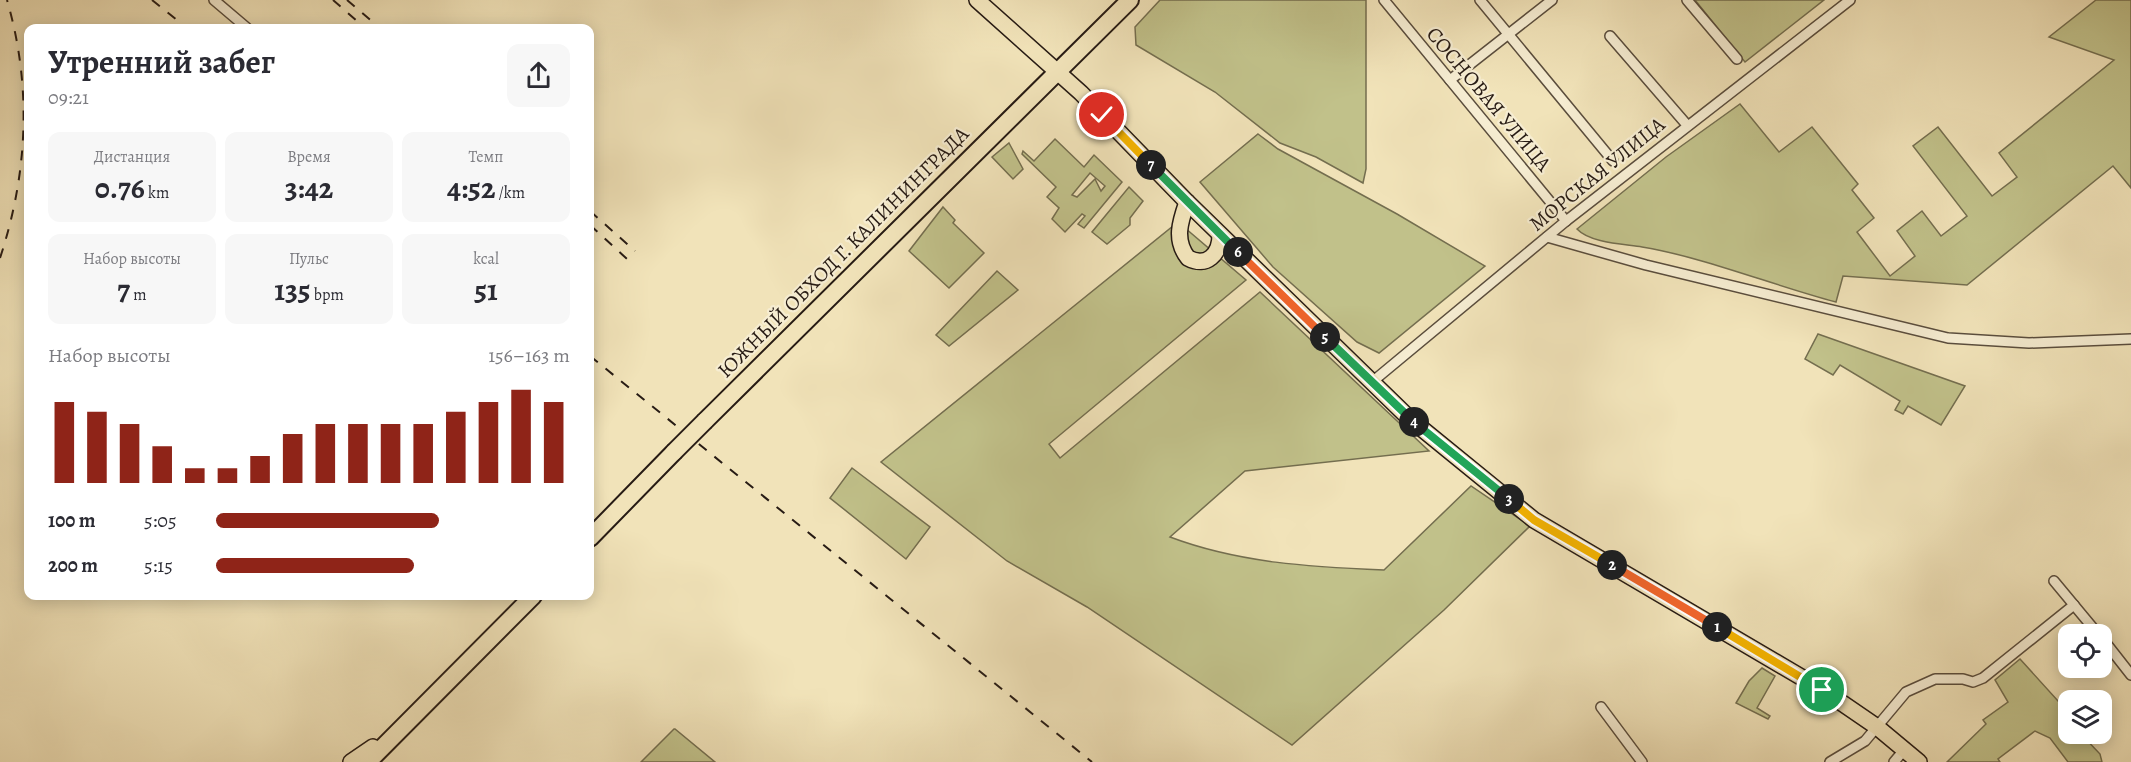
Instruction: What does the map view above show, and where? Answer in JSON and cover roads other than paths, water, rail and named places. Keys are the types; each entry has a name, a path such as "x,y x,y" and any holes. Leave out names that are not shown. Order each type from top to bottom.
{"highway":[{"name":"ЮЖНЫЙ ОБХОД Г. КАЛИНИНГРАДА","path":"594,534 1130,0"},
{"path":"369,758 529,600"}],"main road":[{"path":"977,0 1058,73 1220,235 1410,419 1534,520 1822,690 1877,727 1919,762"},
{"path":"1187,202 1179,227 1179,240 1188,258 1201,263 1210,259 1218,252 1220,235"},
{"path":"351,762 369,758"}],"street":[{"path":"214,0 242,24"},
{"name":"СОСНОВАЯ УЛИЦА","path":"1384,0 1566,221"},
{"path":"1480,0 1612,161"},
{"path":"1450,80 1552,0"},
{"path":"1687,0 1737,59"},
{"name":"МОРСКАЯ УЛИЦА","path":"1372,382 1566,221 1850,0"},
{"path":"1610,36 1687,125"},
{"path":"1547,237 1646,265 1948,338 2029,343 2131,339"},
{"path":"2054,581 2090,624"},
{"path":"1830,762 1865,741 1896,700 1916,686 1935,679 1963,679 1973,682 1983,678 2074,605"},
{"path":"2112,651 2131,675"},
{"path":"1601,707 1642,762"},
{"path":"1894,762 1905,749"}],"railway":[{"path":"0,258 16,194 23,129 20,65 7,0"},
{"path":"152,0 182,24"},
{"path":"333,0 360,24"},
{"path":"347,0 375,24"},
{"path":"594,215 635,251"},
{"path":"594,229 627,259"},
{"path":"594,359 1092,762"}]}
